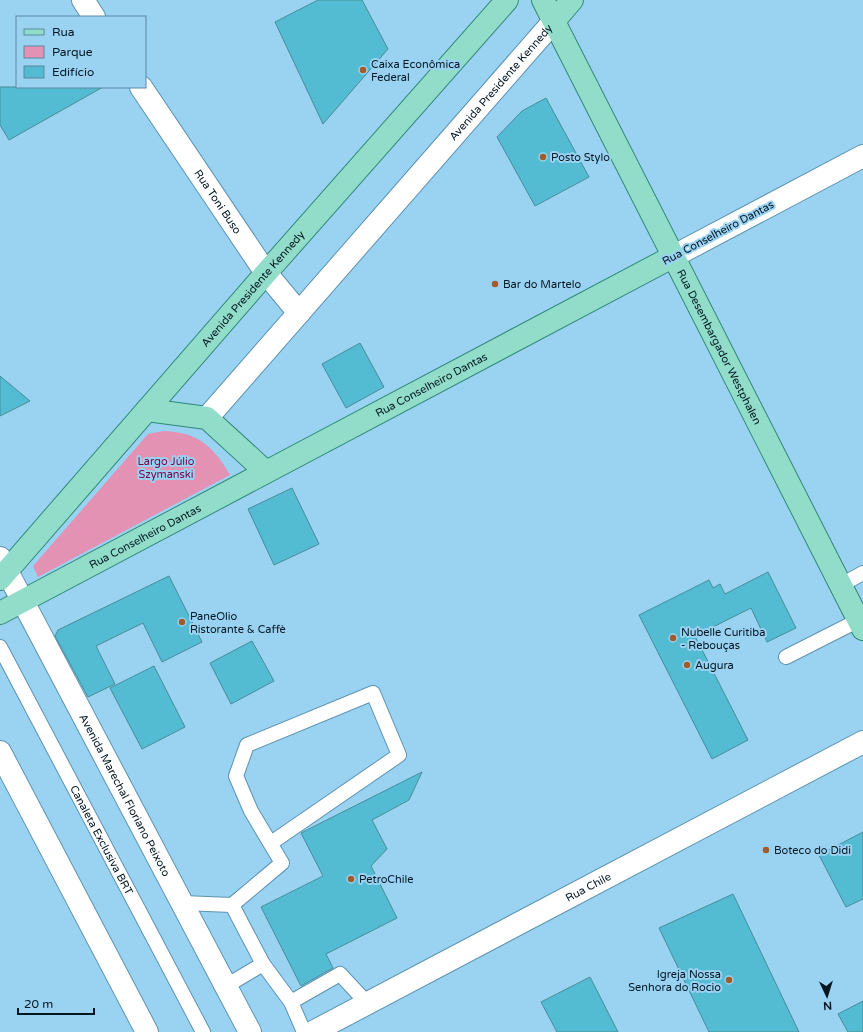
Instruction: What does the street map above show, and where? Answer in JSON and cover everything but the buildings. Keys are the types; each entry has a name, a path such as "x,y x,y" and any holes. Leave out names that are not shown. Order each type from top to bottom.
{"main road":[{"name":"Avenida Presidente Kennedy","path":"2,569 147,410 507,0"},
{"name":"Rua Desembargador Westphalen","path":"543,0 861,624"},
{"name":"Avenida Presidente Kennedy","path":"554,21 572,0"},
{"name":"Rua Conselheiro Dantas","path":"0,613 674,256"},
{"path":"147,410 207,418 266,472"}],"street":[{"path":"83,0 93,16"},
{"name":"Avenida Presidente Kennedy","path":"207,418 554,21"},
{"name":"Rua Toni Buso","path":"142,88 266,273 298,313"},
{"name":"Rua Conselheiro Dantas","path":"674,256 863,156"},
{"name":"Avenida Marechal Floriano Peixoto","path":"2,569 23,601 250,1032"},
{"name":"Rua Chile","path":"313,1032 863,742"},
{"path":"0,752 147,1032"}],"lane":[{"path":"842,585 863,574"},
{"path":"786,657 861,624"},
{"name":"Canaleta Exclusiva BRT","path":"0,647 203,1032"},
{"path":"182,903 232,905 282,863 272,844 251,812 236,776 247,745 373,693 399,756 272,844"},
{"path":"232,905 263,964 291,1002 304,1032"},
{"path":"226,986 263,964"},
{"path":"291,1002 340,974 367,1003"}],"green space":[{"name":"Largo Júlio Szymanski","path":"163,431 186,434 203,442 217,456 230,475 38,577 33,566 148,434"}],"place":[{"name":"Caixa Econômica Federal","path":"363,70"},
{"name":"Posto Stylo","path":"543,157"},
{"name":"Bar do Martelo","path":"495,284"},
{"name":"PaneOlio Ristorante & Caffè","path":"182,622"},
{"name":"Nubelle Curitiba - Rebouças","path":"673,638"},
{"name":"Augura","path":"687,665"},
{"name":"Boteco do Didi","path":"766,850"},
{"name":"PetroChile","path":"351,879"},
{"name":"Igreja Nossa Senhora do Rocio","path":"729,980"}]}
